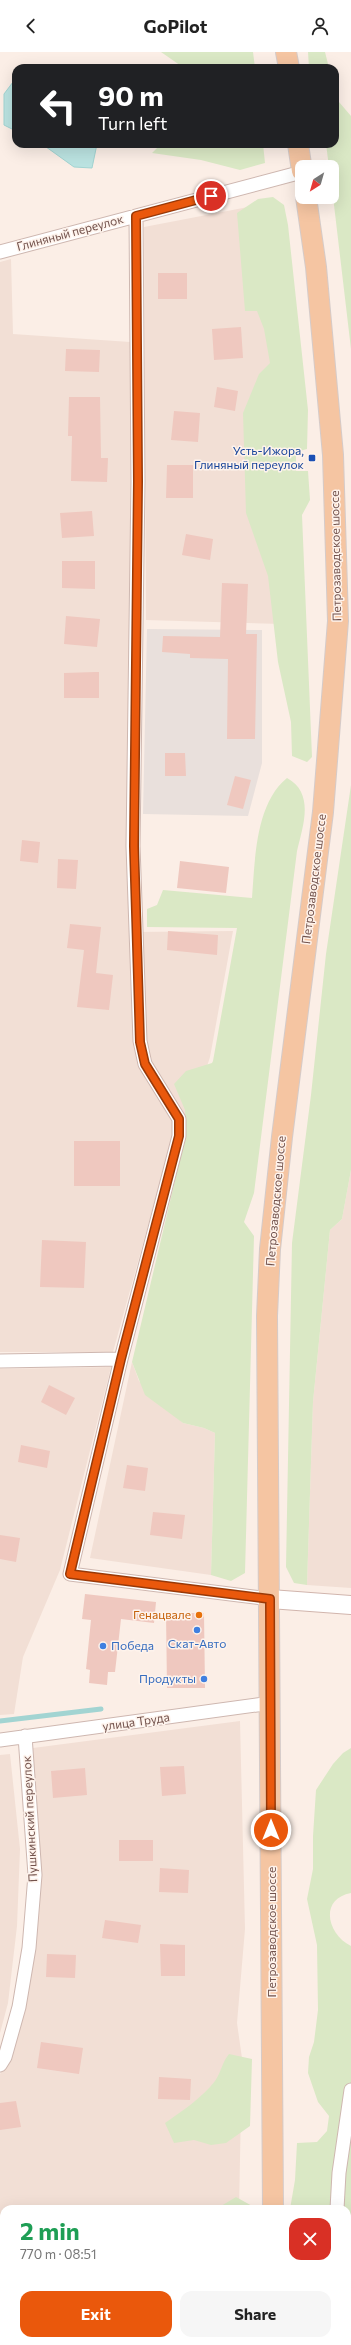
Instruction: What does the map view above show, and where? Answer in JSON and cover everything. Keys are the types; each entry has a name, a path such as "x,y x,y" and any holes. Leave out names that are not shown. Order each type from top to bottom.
{"main road":[{"path":"286,52 288,64"},
{"path":"299,148 300,160"},
{"name":"Петрозаводское шоссе","path":"273,2205 271,1703 267,1316 270,1249 282,1138 323,812 338,620 333,455 316,267 307,204"},
{"path":"270,1599 351,1605"}],"street":[{"name":"Глиняный переулок","path":"0,252 295,173"},
{"path":"136,216 138,481 134,846 140,1042 145,1064 179,1119 179,1136 121,1359 70,1574 270,1599"},
{"path":"0,1360 121,1359"},
{"name":"улица Труда","path":"0,1740 271,1703"},
{"name":"Пушкинский переулок","path":"0,2065 5,2057 19,2007 31,1934 35,1874 25,1736"},
{"path":"337,2205 338,2173 351,2090"}],"shaded area":[{"path":"269,203 282,624 146,620 144,227"},
{"path":"11,259 13,334 130,342 134,550 134,932 233,931 210,1057 189,1122 173,1135 113,1352 0,1352 0,262"},
{"path":"147,629 262,630 262,763 248,816 143,814"},
{"path":"351,1170 351,1588 307,1585 313,1402 330,1230 342,1219"},
{"path":"132,1362 139,1381 183,1423 204,1428 215,1433 211,1575 90,1558"},
{"path":"111,1367 60,1570 23,1657 14,1714 0,1715 0,1369"},
{"path":"240,1721 245,1929 237,2023 242,2058 239,2205 0,2205 0,2074 4,2069 20,2029 31,1973 39,1857 33,1748"},
{"path":"10,1754 20,1849 17,1926 8,2003 0,2033 0,1755"}],"green space":[{"path":"161,52 253,52 254,64 178,64"},
{"path":"308,52 325,52 328,64 309,64"},
{"path":"339,102 351,116 351,349 334,204 339,204 339,160 328,160 327,148 339,148"},
{"path":"157,148 263,148 265,163 240,170 201,160 152,153"},
{"path":"273,197 284,205 288,225 308,410 307,449 296,452 296,471 308,471 310,500 302,515 312,757 307,762 292,756 291,722 278,662 268,576 246,513 243,413 259,374 270,363 264,329 257,311 245,311 237,213 258,199"},
{"path":"287,778 296,784 301,792 305,811 297,851 254,1193 244,1222 254,1236 245,1573 231,1581 211,1575 215,1433 204,1428 183,1423 145,1395 132,1362 186,1134 185,1110 174,1084 186,1071 212,1063 213,1061 237,928 147,927 147,909 157,905 163,890 252,898 256,851 263,818 268,803 276,789"},
{"path":"351,785 351,1170 342,1219 330,1230 313,1402 307,1585 294,1583 286,1567 292,1243 311,1095 326,954"},
{"path":"351,1748 351,1893 334,1902 330,1917 336,1934 351,1946 351,2205 291,2205 295,2180 297,2143 317,2142 327,2131 329,2116 318,2102 308,2073 309,2057 314,2042 318,2010 317,1945 307,1899 313,1869 313,1836 316,1790 333,1764 343,1753"},
{"path":"229,2054 252,2059 250,2126 226,2143 211,2145 194,2140 174,2143 165,2123 192,2104 210,2087 217,2078"},
{"path":"236,2197 250,2205 223,2205"}],"water":[{"path":"12,83 12,129 4,125 4,94"},
{"path":"48,148 96,148 92,168 74,167"}],"building":[{"path":"158,273 187,273 187,299 158,299"},
{"path":"241,327 243,358 214,360 212,329"},
{"path":"66,349 100,350 99,372 65,371"},
{"path":"217,387 238,391 235,411 214,407"},
{"path":"69,397 100,397 101,458 108,458 107,482 71,481 72,436 68,436"},
{"path":"174,411 200,413 198,442 171,440"},
{"path":"167,465 193,465 193,498 166,498"},
{"path":"92,511 94,536 62,538 60,513"},
{"path":"186,534 213,539 210,560 182,555"},
{"path":"62,561 95,561 95,589 62,588"},
{"path":"222,583 248,584 246,634 257,634 255,739 227,739 228,659 190,658 190,654 162,652 163,636 220,637"},
{"path":"66,616 100,619 97,647 64,644"},
{"path":"99,672 99,698 64,698 64,673"},
{"path":"165,753 185,753 186,776 165,776"},
{"path":"235,776 251,780 243,809 227,805"},
{"path":"22,840 40,842 38,863 20,861"},
{"path":"58,859 78,860 76,889 57,888"},
{"path":"180,861 229,867 226,893 177,888"},
{"path":"70,924 101,927 96,973 113,975 109,1010 77,1007 84,950 67,948"},
{"path":"168,931 218,935 217,955 167,950"},
{"path":"74,1141 120,1141 120,1186 74,1186"},
{"path":"42,1240 86,1242 84,1288 40,1287"},
{"path":"49,1385 75,1398 66,1415 41,1402"},
{"path":"21,1445 50,1451 47,1468 18,1462"},
{"path":"127,1465 148,1468 145,1491 123,1488"},
{"path":"153,1512 185,1515 182,1539 150,1535"},
{"path":"0,1535 20,1538 16,1562 0,1559"},
{"name":"Победа","path":"85,1594 156,1602 154,1623 121,1619 115,1672 108,1672 107,1685 89,1683 90,1670 86,1669 91,1620 82,1619"},
{"path":"166,1613 204,1613 205,1688 167,1688"},
{"path":"184,1766 186,1794 162,1796 160,1767"},
{"path":"85,1768 87,1795 53,1798 51,1771"},
{"path":"119,1840 153,1840 153,1861 119,1861"},
{"path":"160,1868 189,1870 188,1893 159,1892"},
{"path":"105,1920 141,1925 138,1943 102,1938"},
{"path":"160,1944 185,1945 185,1976 161,1976"},
{"path":"47,1954 76,1955 75,1978 46,1977"},
{"path":"41,2042 83,2048 79,2074 37,2068"},
{"path":"159,2077 191,2079 190,2100 158,2099"},
{"path":"16,2101 21,2127 0,2130 0,2103"}],"waterway":[{"path":"0,1721 101,1709"}],"place":[{"name":"Усть-Ижора, Глиняный переулок","path":"312,458"},
{"name":"Генацвале","path":"199,1615"},
{"name":"Скат-Авто","path":"197,1630"},
{"name":"Победа","path":"103,1646"},
{"name":"Продукты","path":"204,1679"}],"route":[{"path":"211,196 136,216 138,481 134,846 140,1042 145,1064 153,1078 164,1092 179,1119 179,1136 121,1359 70,1574 270,1599 271,1830"}]}
